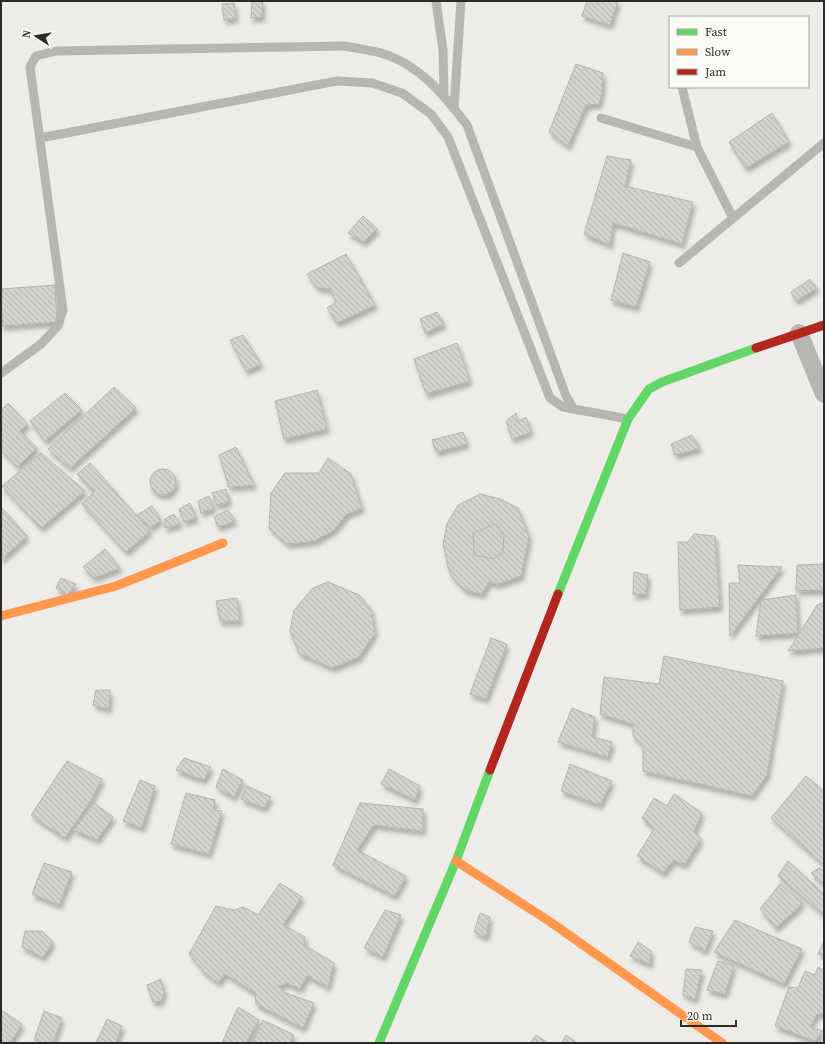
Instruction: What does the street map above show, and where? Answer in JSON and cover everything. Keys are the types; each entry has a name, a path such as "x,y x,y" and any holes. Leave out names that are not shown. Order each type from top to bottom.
{"street":[{"path":"379,1043 456,861 516,702 628,419 649,389 662,382 824,325"},
{"path":"800,333 824,394"},
{"path":"1,616 116,586 223,543"},
{"path":"456,861 549,921 722,1043"}],"lane":[{"path":"436,1 443,50 444,95"},
{"path":"454,109 461,1"},
{"path":"1,373 42,344 58,326 63,310 30,67 36,56 56,51 344,46 382,54 414,68 444,95 467,125 566,396 573,408"},
{"path":"40,138 337,81 372,83 402,93 431,114 448,137 550,398 562,407 628,419"},
{"path":"682,88 696,147 733,218"},
{"path":"601,118 696,147"},
{"path":"679,263 824,143"},
{"path":"554,402 566,396"}],"building":[{"path":"252,1 263,1 262,17 251,18"},
{"path":"587,1 618,1 610,25 582,16"},
{"path":"234,3 236,18 224,20 222,4"},
{"path":"576,64 603,73 602,92 599,104 586,105 568,146 549,132"},
{"path":"772,113 789,142 746,168 729,142"},
{"path":"607,156 631,160 625,186 693,202 682,244 613,223 610,245 584,234"},
{"path":"363,216 377,229 364,242 348,233"},
{"path":"623,253 650,262 636,307 611,300"},
{"path":"346,254 375,305 337,323 327,308 336,302 330,289 317,288 307,274"},
{"path":"810,279 817,288 796,301 791,292"},
{"path":"55,285 57,322 2,326 1,289"},
{"path":"437,312 444,324 425,333 420,319"},
{"path":"243,335 261,364 246,371 230,340"},
{"path":"457,343 470,381 426,394 414,359"},
{"path":"114,387 136,408 70,468 48,449"},
{"path":"317,390 327,429 284,439 275,401"},
{"path":"65,393 82,410 45,441 30,421"},
{"path":"8,403 28,424 20,431 37,448 18,467 1,450 1,410"},
{"path":"516,413 518,422 526,417 531,432 512,439 506,421"},
{"path":"463,432 467,444 436,452 432,440"},
{"path":"692,435 700,448 675,455 671,444"},
{"path":"236,447 254,485 229,487 219,455"},
{"path":"41,453 85,491 41,528 2,486"},
{"path":"328,458 351,474 362,508 347,514 334,530 315,541 287,544 269,528 271,493 285,473 319,473"},
{"path":"90,463 150,531 126,552 82,504 94,492 77,474"},
{"path":"163,469 172,473 176,482 172,491 163,495 154,491 150,482 154,473"},
{"path":"226,489 229,502 217,505 212,493"},
{"path":"480,494 500,499 518,508 529,537 521,576 498,584 489,582 482,594 465,590 452,577 448,567 443,544 447,524 458,505"},
{"path":"209,496 214,508 201,513 198,501"},
{"path":"190,503 196,518 184,522 179,509"},
{"path":"152,506 161,520 151,527 137,515"},
{"path":"2,508 27,536 1,560 1,509"},
{"path":"228,510 235,521 218,527 214,517"},
{"path":"174,514 180,524 165,528 165,519"},
{"path":"496,524 504,536 503,552 493,559 474,555 473,533"},
{"path":"694,534 715,536 720,607 680,610 678,542 688,542"},
{"path":"105,549 120,568 94,578 83,567"},
{"path":"824,564 824,590 796,591 797,565"},
{"path":"738,565 782,567 730,636 729,583 740,583"},
{"path":"634,572 648,575 646,594 633,595"},
{"path":"61,578 76,584 67,595 56,588"},
{"path":"328,582 359,595 371,609 375,633 359,657 332,668 299,653 290,631 294,610 313,588"},
{"path":"796,595 798,633 756,636 761,600"},
{"path":"237,598 240,621 220,621 216,601"},
{"path":"824,602 824,648 788,651 817,605"},
{"path":"491,638 507,644 486,699 470,694"},
{"path":"664,656 783,681 767,775 752,796 643,771 643,745 633,736 633,724 600,714 604,677 659,684"},
{"path":"96,690 110,690 109,709 93,705"},
{"path":"572,708 595,717 592,737 612,742 608,757 558,742"},
{"path":"184,758 211,767 204,780 176,770"},
{"path":"67,761 102,779 91,800 65,838 31,815"},
{"path":"570,764 612,781 600,805 561,791"},
{"path":"223,769 243,780 234,797 216,787"},
{"path":"389,769 420,786 415,800 381,784"},
{"path":"806,776 824,791 824,865 771,818"},
{"path":"140,780 155,786 142,828 123,821"},
{"path":"247,786 271,797 264,808 241,799"},
{"path":"186,793 215,800 214,810 222,811 209,854 171,844"},
{"path":"674,794 702,813 694,832 701,839 684,865 674,860 663,873 637,856 654,829 642,818 654,798 667,806"},
{"path":"94,803 113,817 97,840 74,830"},
{"path":"360,803 423,809 423,831 374,825 357,850 406,876 395,896 333,865"},
{"path":"788,861 824,894 824,915 778,876"},
{"path":"44,863 72,872 59,905 32,894"},
{"path":"819,868 824,871 824,885 811,873"},
{"path":"280,883 302,897 283,925 305,937 304,945 334,963 328,987 307,976 300,989 287,983 279,986 283,992 314,1003 303,1028 256,1004 255,993 225,974 218,983 205,973 189,954 216,906 234,910 243,907 258,915"},
{"path":"780,884 803,903 776,928 760,909"},
{"path":"385,910 401,915 383,957 364,948"},
{"path":"480,913 490,917 486,937 474,932"},
{"path":"735,920 802,949 784,984 714,952"},
{"path":"695,927 713,931 705,951 689,942"},
{"path":"25,931 42,931 53,942 43,957 22,947"},
{"path":"824,941 824,956 818,954"},
{"path":"638,942 651,951 650,964 630,956"},
{"path":"718,961 734,965 725,994 707,990"},
{"path":"818,967 824,970 824,1014 817,1014 810,1027 823,1031 815,1041 775,1026 789,987 798,988 805,971 815,975"},
{"path":"686,969 702,970 695,999 683,995"},
{"path":"161,979 164,993 161,1001 153,1002 147,985"},
{"path":"238,1007 259,1020 246,1043 222,1043"},
{"path":"1,1010 22,1024 10,1043 1,1043"},
{"path":"44,1011 62,1018 53,1043 44,1043 34,1040"},
{"path":"107,1019 122,1026 116,1043 96,1043"},
{"path":"263,1020 294,1035 290,1043 252,1043"},
{"path":"536,1035 548,1043 530,1043"},
{"path":"566,1035 577,1043 561,1043"}],"traffic: fast":[{"path":"558,594 628,419 649,389 662,382 756,348"},
{"path":"379,1043 456,861 490,770"}],"traffic: slow":[{"path":"1,616 116,586 223,543"},
{"path":"456,861 549,921 722,1043"}],"traffic: jam":[{"path":"756,348 824,325"},
{"path":"490,770 558,594"}]}
